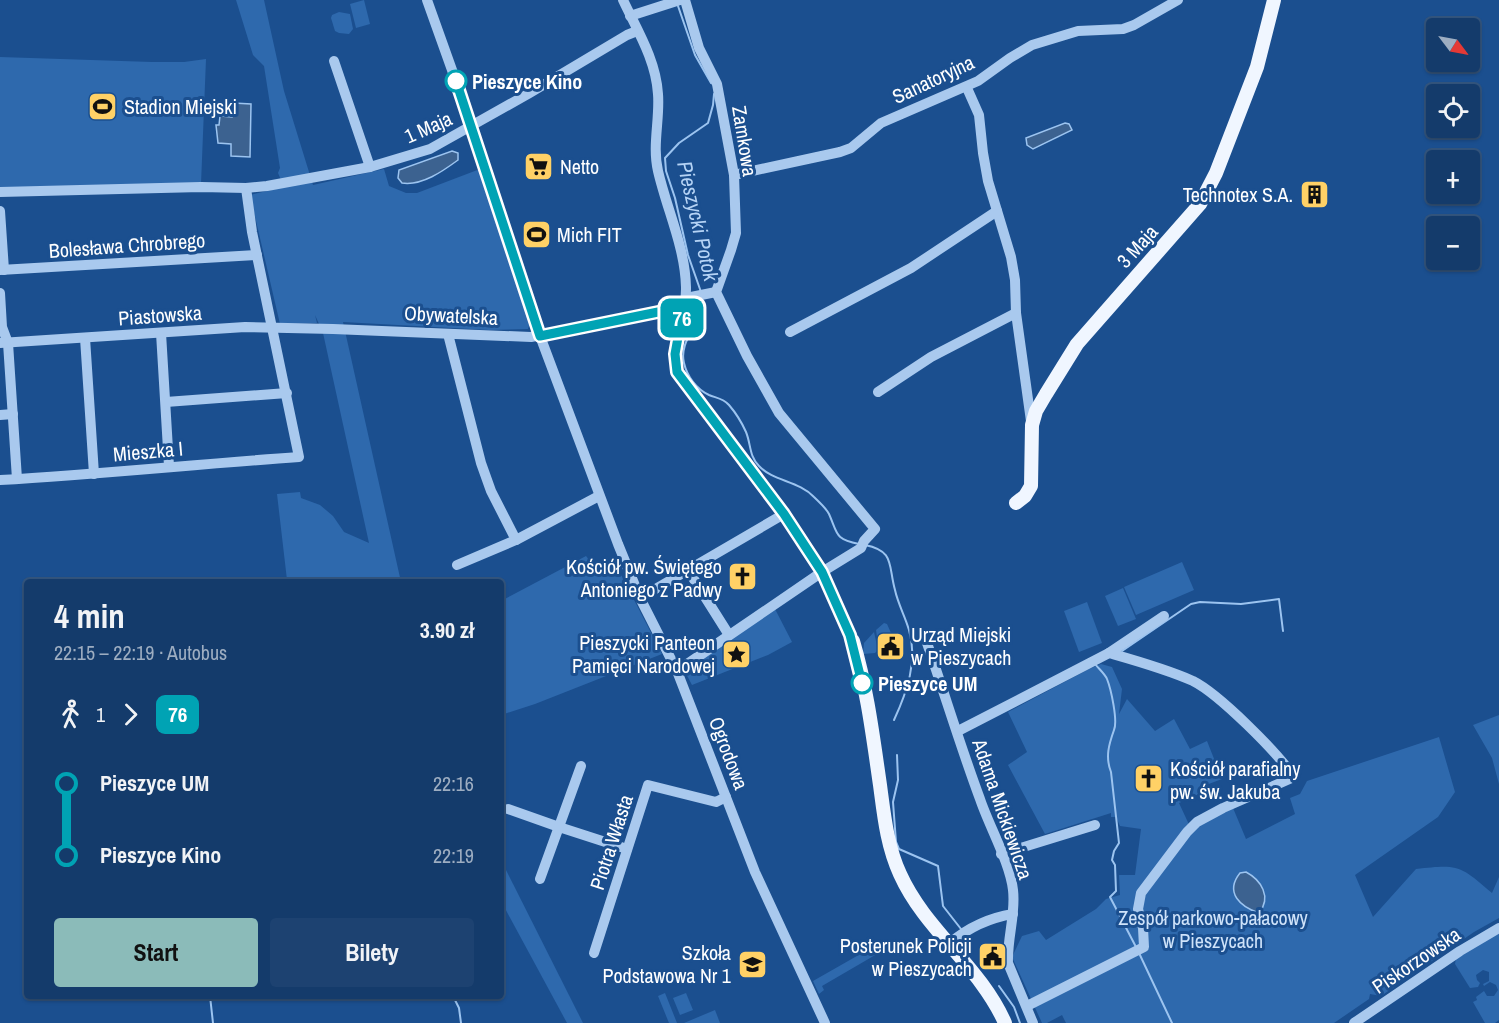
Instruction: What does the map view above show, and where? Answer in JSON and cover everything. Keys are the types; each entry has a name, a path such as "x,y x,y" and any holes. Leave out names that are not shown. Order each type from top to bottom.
{"main road":[{"name":"3 Maja","path":"1016,503 1025,496 1031,486 1032,425 1036,411 1077,344 1200,204 1216,173 1257,67 1274,0"},
{"path":"853,641 871,716 888,837 893,857 909,891 953,940 990,994 1005,1023"}],"street":[{"name":"Ogrodowa","path":"427,0 472,126 540,336 600,496 640,598 677,671 755,872 825,1023"},
{"path":"623,0 650,57 657,81 658,170 683,260 686,298 675,354 677,372 784,514 822,572 853,641"},
{"name":"Sanatoryjna","path":"734,174 851,148 881,123 967,88 1010,57 1032,45 1078,32 1123,29 1148,18 1178,0"},
{"path":"630,16 680,1"},
{"name":"Zamkowa","path":"680,1 717,84 734,174 735,232 731,250 707,294"},
{"name":"1 Maja","path":"0,192 246,188 370,167 430,149 637,31"},
{"path":"334,61 370,167"},
{"path":"967,88 979,115 985,167 1015,279 1017,313 1032,425"},
{"path":"165,402 287,393 257,255 246,188"},
{"path":"0,211 2,270"},
{"path":"790,332 911,268 998,211"},
{"name":"Bolesława Chrobrego","path":"2,270 257,255"},
{"path":"0,292 13,414 17,479"},
{"path":"677,671 863,545 875,529 779,413 747,356 707,294 686,298"},
{"name":"Obywatelska","path":"322,328 531,337 663,311 683,310"},
{"path":"878,392 931,357 1017,313"},
{"name":"Piastowska","path":"4,343 273,327 322,328"},
{"path":"161,333 169,466"},
{"path":"448,334 481,463 491,491 516,540"},
{"path":"85,338 94,474"},
{"name":"Mieszka I","path":"0,480 299,457 287,393"},
{"path":"0,414 13,414"},
{"path":"457,565 516,540 600,496"},
{"path":"640,598 784,514"},
{"path":"688,570 729,635"},
{"path":"958,731 1109,654 1164,616"},
{"name":"Adama Mickiewicza","path":"927,643 1013,889 1008,963 1033,1023"},
{"path":"1027,1006 1144,947 1144,934 1138,909 1141,892 1187,832 1197,822 1223,808 1294,777 1286,765 1224,703 1194,682 1156,667 1109,654"},
{"path":"540,879 581,766"},
{"name":"Piotra Własta","path":"594,953 648,785 716,802 726,797"},
{"path":"508,809 627,849"},
{"path":"1001,854 1095,825"},
{"path":"953,940 966,929 998,916 1013,914"},
{"name":"Piskorzowska","path":"1354,1023 1460,951 1499,928"}],"green space":[{"path":"236,0 264,0 284,91 313,185 384,169 389,186 406,193 417,193 480,169 530,323 528,329 489,330 343,322 400,579 287,579 277,494 300,492 301,498 320,505 333,516 344,532 369,543 323,333 315,315 317,323 280,324 250,195 284,187 278,173 280,168 264,66 253,55"},
{"path":"364,0 370,24 356,28 350,4"},
{"path":"339,12 350,14 353,29 349,34 335,31 331,18"},
{"name":"Stadion Miejski","path":"0,57 152,62 206,59 201,184 0,188"},
{"path":"586,556 597,570 615,563 662,654 504,714 504,599"},
{"path":"1182,562 1194,590 1136,615 1124,587"},
{"path":"1123,588 1136,619 1118,626 1105,596"},
{"path":"1087,602 1102,643 1079,652 1064,611"},
{"path":"775,609 792,642 768,655 692,685 684,670"},
{"path":"884,623 887,624 891,633 881,636 884,651 881,652 878,640 881,640 877,637 876,630"},
{"path":"874,632 878,650 875,653 863,654 864,643"},
{"name":"Zespół parkowo-pałacowy w Pieszycach","path":"1101,664 1112,667 1122,689 1119,714 1127,699 1155,731 1174,719 1190,749 1207,741 1222,779 1206,785 1208,790 1179,803 1192,831 1204,822 1233,808 1246,839 1295,814 1290,798 1300,794 1307,781 1439,737 1455,792 1438,817 1355,875 1373,917 1416,869 1450,867 1458,869 1473,877 1492,893 1499,877 1499,918 1474,932 1381,996 1370,994 1369,999 1334,1023 1066,1023 1062,1015 1047,1023 1042,1023 1012,957 1022,936 1039,931 1046,940 1096,909 1106,899 1120,895 1119,875 1135,875 1141,829 1120,826 1116,817 1111,817 1111,813 1045,834 1008,765 1027,752 1008,712"},
{"path":"1499,715 1499,784 1492,758 1473,725"},
{"path":"504,866 583,1023 567,1023 504,907"},
{"path":"1499,932 1499,1020 1495,1023 1485,1023 1473,1002 1484,991 1487,996 1494,996 1498,990 1496,985 1490,982 1484,986 1483,984 1489,981 1489,972 1483,970 1476,975 1480,983 1478,987 1470,988 1455,964 1456,958"},
{"path":"885,940 889,947 822,986 824,990 819,994 813,981"},
{"path":"665,993 677,1023 669,1023 658,996"},
{"path":"686,993 693,1010 680,1015 673,998"},
{"path":"715,1010 720,1023 684,1023"}],"shaded area":[{"path":"233,103 251,104 250,157 231,156 231,144 218,143 216,125 219,125 220,116 232,117"},
{"path":"1065,123 1069,124 1072,130 1033,149 1027,145 1026,138"},
{"path":"452,151 458,153 458,160 432,177 410,183 402,183 398,178 399,170"},
{"path":"1246,872 1260,884 1265,895 1263,907 1259,913 1241,903 1234,893 1235,880 1240,873"}],"waterway":[{"name":"Pieszycki Potok","path":"678,6 695,55 711,83"},
{"name":"Pieszycki Potok","path":"701,292 688,255 675,198 666,171 665,158 679,143 708,123 714,94"},
{"name":"Pieszycki Potok","path":"702,298 702,306 683,355 685,368 690,377 696,386 724,401 731,408 748,436 752,454 759,466 771,475 808,492 828,512 838,535 845,540 859,544"},
{"name":"Pieszycki Potok","path":"865,545 881,551 889,560 896,595 911,642 910,676 894,720"},
{"path":"1122,651 1191,604 1200,602 1241,604 1279,599 1283,631"},
{"path":"1095,664 1107,679 1115,720 1108,756 1119,843 1112,860 1115,865 1116,891 1110,897 1136,947"},
{"name":"Pieszycki Potok","path":"897,755 898,780 893,802 896,842 899,849 938,866 943,906 961,929"},
{"path":"1139,953 1172,1023"},
{"name":"Pieszycki Potok","path":"999,986 1014,1007 1020,1023"},
{"path":"210,999 213,1023"},
{"path":"454,999 459,1008 461,1023"}],"bus line":[{"name":"76","path":"456,81 540,336 663,311 683,310 675,354 677,372 784,514 822,572 850,635 862,683"}],"place":[{"name":"Pieszyce Kino","path":"456,81"},
{"name":"Stadion Miejski","path":"103,106"},
{"name":"Netto","path":"539,166"},
{"name":"Technotex S.A.","path":"1314,194"},
{"name":"Mich FIT","path":"536,234"},
{"name":"Kościół pw. Świętego Antoniego z Padwy","path":"743,577"},
{"name":"Urząd Miejski w Pieszycach","path":"890,646"},
{"name":"Pieszycki Panteon Pamięci Narodowej","path":"736,654"},
{"name":"Pieszyce UM","path":"862,683"},
{"name":"Kościół parafialny pw. św. Jakuba","path":"1149,779"},
{"name":"Posterunek Policji w Pieszycach","path":"993,956"},
{"name":"Szkoła Podstawowa Nr 1","path":"752,964"}]}
